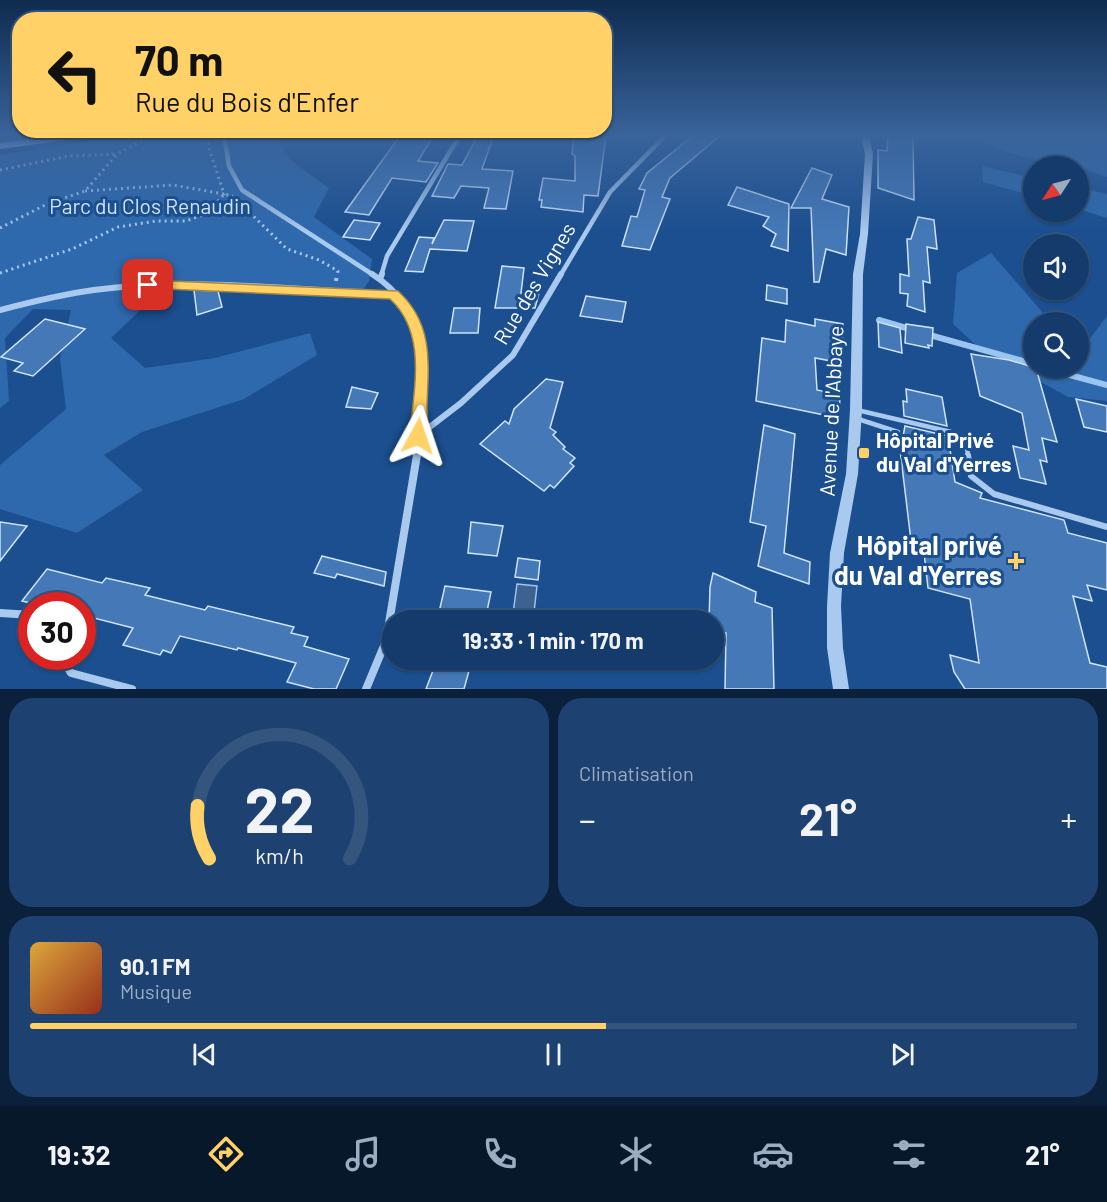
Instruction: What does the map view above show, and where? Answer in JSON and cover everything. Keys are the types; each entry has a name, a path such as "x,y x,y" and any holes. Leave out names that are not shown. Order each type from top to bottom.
{"street":[{"path":"230,167 242,190 380,279 405,304 418,328 423,351 417,460 386,641 366,689"},
{"path":"380,279 387,256 441,167"},
{"name":"Rue des Vignes","path":"418,436 461,403 513,356 610,192 634,167"},
{"name":"Avenue de l'Abbaye","path":"841,689 835,648 834,606 837,553 849,502 856,414 858,274 864,234 868,167"},
{"path":"0,310 37,298 148,285 393,294"},
{"path":"0,613 18,614"},
{"path":"69,670 71,673 132,689"}],"lane":[{"path":"856,414 898,432"},
{"path":"856,414 951,432 967,447 971,476 994,494 1107,527"}],"path":[{"path":"85,190 105,167"},
{"path":"215,167 224,194"},
{"path":"0,228 47,204 85,190 173,185 224,194 233,196 287,249 319,260 338,271 333,292"},
{"path":"0,273 72,249 118,227 156,221 186,220 208,213 224,194"}],"green space":[{"name":"Parc du Clos Renaudin","path":"0,167 300,167 329,188 314,217 372,259 369,281 362,291 171,281 111,338 145,368 215,358 310,333 317,355 244,399 142,432 104,455 143,490 77,533 0,509 0,465 66,409 60,359 71,310 33,309 5,338 9,401 0,408"},
{"path":"982,167 1023,176 1023,193 983,182"},
{"path":"1089,167 1107,167 1107,177 1089,171"},
{"path":"1089,190 1107,194 1107,218 1089,212"},
{"path":"991,253 1023,290 1023,300 1032,300 1042,312 1023,312 1023,372 978,347 953,324 957,273"},
{"path":"1107,316 1107,401 1068,397 1034,378 1089,378 1089,340"}],"shaded area":[{"path":"517,584 537,586 534,610 513,610"}],"building":[{"path":"377,167 435,167 426,182 392,178 369,215 345,212"},
{"path":"446,167 483,167 482,169 513,171 506,209 484,208 489,188 461,186 454,198 432,196"},
{"path":"575,167 602,167 598,196 584,195 583,212 541,207 542,200 539,200 543,178 575,181"},
{"path":"654,167 683,167 670,178 662,197 670,199 650,250 622,246 631,216 637,217 645,190 639,189 647,173"},
{"path":"878,167 913,167 914,200 878,188"},
{"path":"812,168 832,175 822,199 849,207 846,255 826,249 819,282 814,282 811,208 791,208"},
{"path":"737,187 789,204 788,251 771,246 776,234 763,226 769,217 728,205"},
{"path":"918,217 934,220 937,249 927,247 930,283 923,281 925,312 907,306 908,294 900,293 900,274 909,276 907,239 911,239"},
{"path":"354,220 380,223 370,240 343,237"},
{"path":"444,220 474,221 467,251 430,249 423,272 405,271 419,237 434,238 432,244"},
{"path":"502,266 524,268 521,293 539,293 535,308 495,308"},
{"path":"767,285 787,289 787,304 766,300"},
{"path":"194,290 218,291 222,307 197,315"},
{"path":"586,296 626,302 622,322 580,316"},
{"path":"454,308 480,308 478,333 450,333"},
{"path":"45,319 85,329 33,376 14,371 23,363 1,357"},
{"path":"815,319 843,324 842,363 815,358 817,390 840,395 839,418 756,401 762,338 785,342 786,320 815,326"},
{"path":"878,322 900,328 902,353 879,347"},
{"path":"906,324 933,328 932,346 928,345 929,348 905,343"},
{"path":"971,354 1023,364 1023,378 1039,378 1057,442 1042,438 1047,462 1040,460 1046,484 1020,478 1013,446 1029,450 1022,413 980,396"},
{"path":"546,379 563,382 550,428 556,432 553,435 565,447 563,449 575,458 570,463 574,466 554,488 550,485 544,491 480,444 505,421 509,424 514,409"},
{"path":"352,387 378,393 371,409 346,407"},
{"path":"906,389 942,397 947,426 904,416 903,401 907,402"},
{"path":"1076,399 1107,406 1107,432 1084,427"},
{"path":"764,425 795,434 784,553 810,562 809,584 758,566 766,526 750,522"},
{"name":"Hôpital privé du Val d'Yerres","path":"905,426 948,436 955,482 982,493 980,498 1064,520 1068,533 1107,543 1107,590 1087,585 1092,601 1073,596 1090,663 1107,667 1107,689 965,689 954,672 950,655 979,663 970,599 928,588 924,552 912,549 899,441 902,442"},
{"path":"0,522 27,526 0,561"},
{"path":"471,522 503,526 497,556 468,553"},
{"path":"322,556 386,572 384,586 337,574 335,578 314,573"},
{"path":"518,558 540,561 538,580 515,577"},
{"path":"47,569 102,583 106,578 150,588 145,595 205,610 208,606 294,627 291,633 308,637 304,646 349,659 336,689 314,689 287,682 296,663 238,648 237,650 180,636 171,653 163,650 160,655 123,645 133,628 96,619 96,592 29,592"},
{"path":"713,573 756,592 755,602 772,608 774,689 725,689 724,610 709,610"},
{"path":"445,586 491,592 487,610 440,610"},
{"path":"433,670 469,670 464,689 426,689"}],"waterway":[{"path":"879,320 913,330"},
{"path":"926,334 1023,361"},
{"path":"1081,378 1107,385"}],"place":[{"name":"Hôpital Privé du Val d'Yerres","path":"864,453"},
{"name":"Hôpital privé du Val d'Yerres","path":"1016,561"}],"route":[{"path":"148,285 393,294 405,304 418,328 423,351 418,436"}]}
